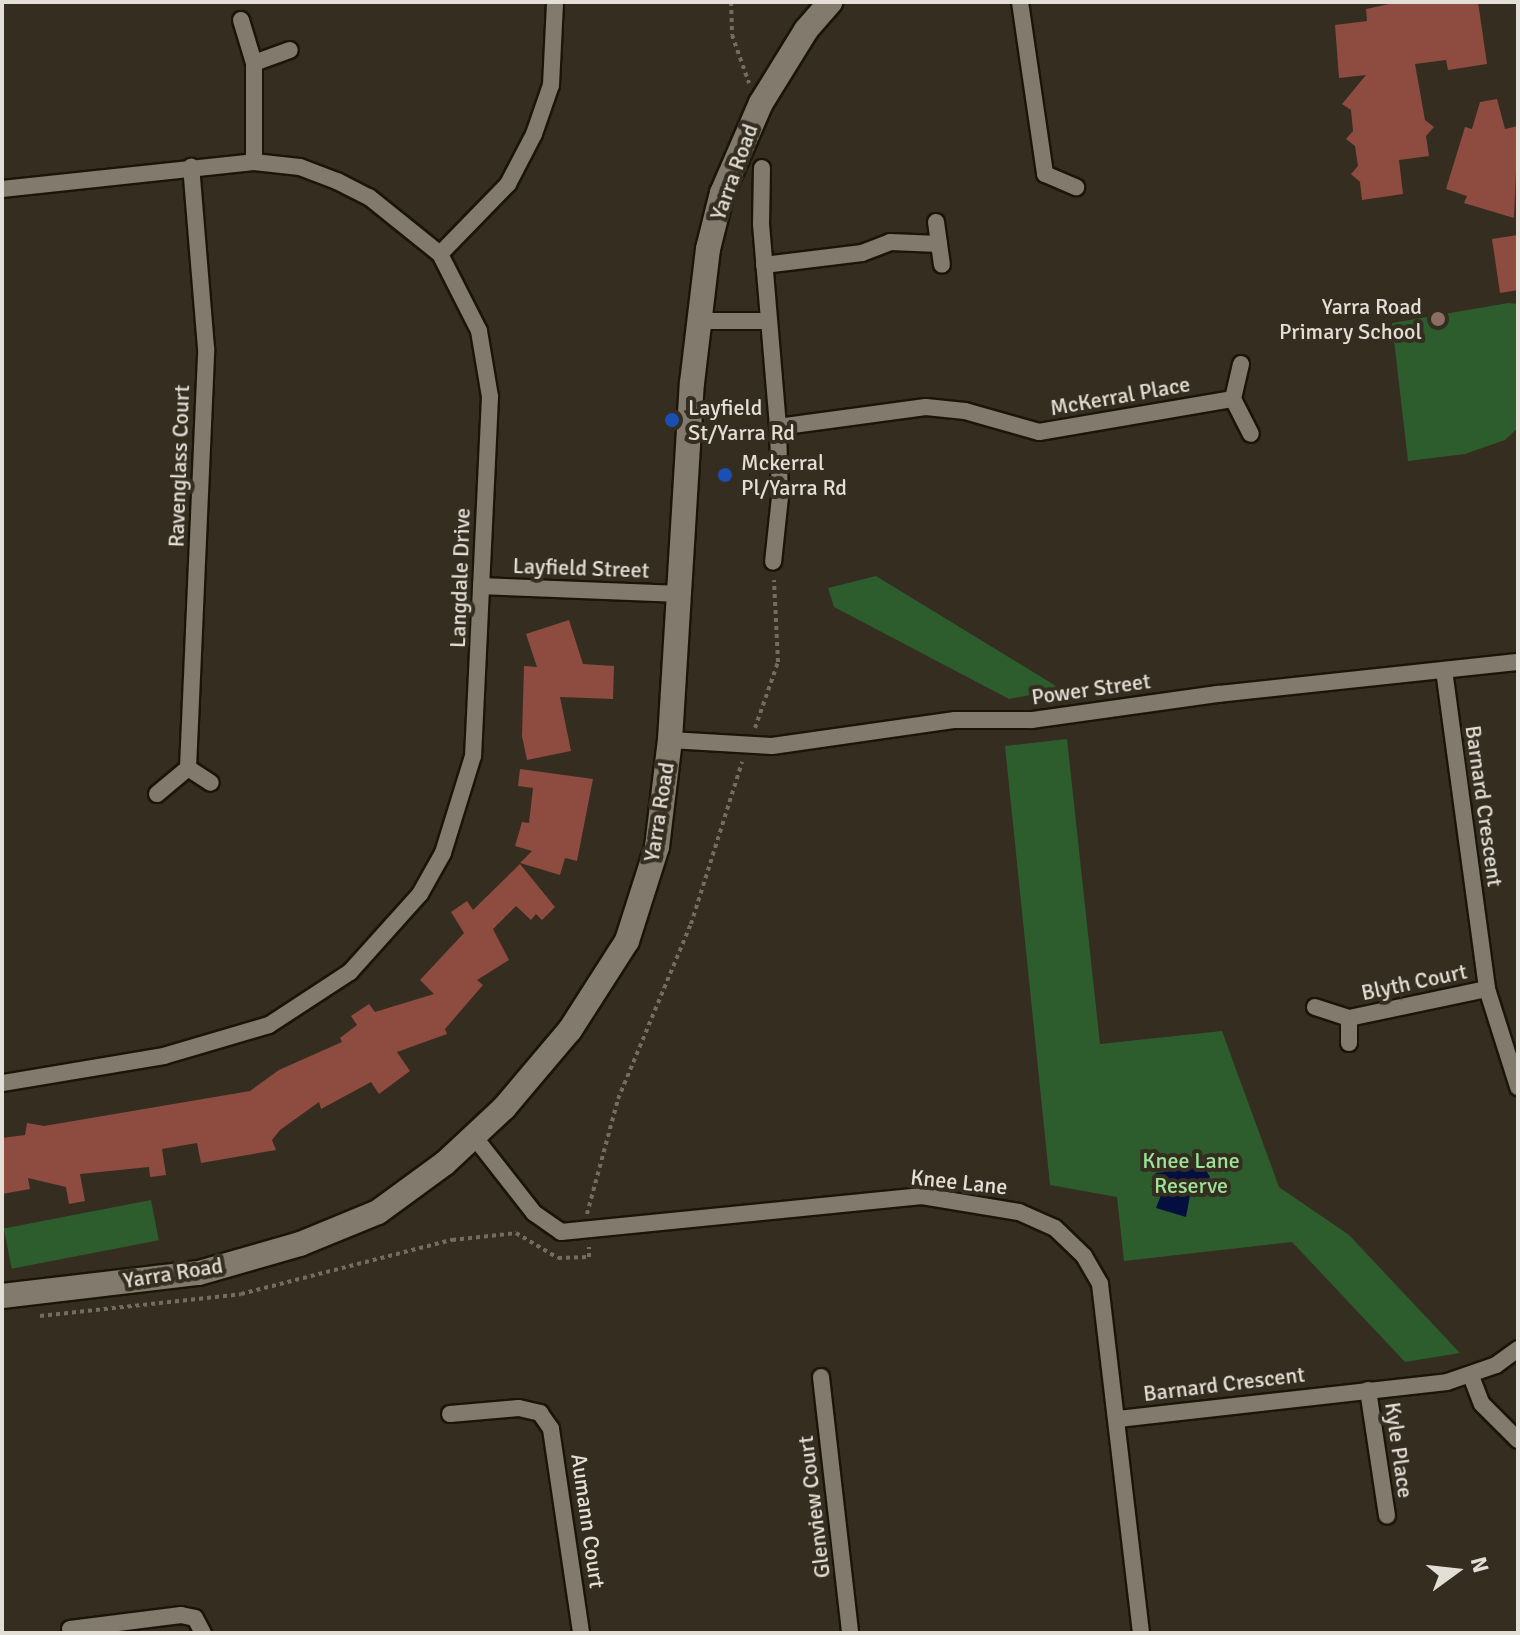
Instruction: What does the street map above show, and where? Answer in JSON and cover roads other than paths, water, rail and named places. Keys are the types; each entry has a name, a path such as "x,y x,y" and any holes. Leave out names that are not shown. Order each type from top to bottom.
{"main road":[{"name":"Yarra Road","path":"2,1296 199,1273 300,1244 378,1212 476,1139 570,1030 627,941 657,847 670,740 700,321 708,249 722,193 761,103 799,39 830,2"}],"street":[{"path":"440,254 508,184 534,134 551,85 555,2"},
{"path":"1020,2 1045,174 1076,187"},
{"path":"241,20 254,63 254,162"},
{"path":"254,63 290,50"},
{"name":"Langdale Drive","path":"2,189 254,162 300,167 337,181 369,197 440,254 463,292 486,364 490,397 477,714 466,789 443,853 420,894 386,937 350,972 269,1025 164,1056 2,1083"},
{"name":"Ravenglass Court","path":"188,768 206,348 191,167"},
{"path":"762,168 764,265 778,427 780,497 773,562"},
{"path":"936,222 942,265"},
{"path":"764,265 862,253 890,242 939,244"},
{"path":"700,321 768,321"},
{"path":"1241,364 1233,399 1251,434"},
{"name":"McKerral Place","path":"778,427 926,407 965,411 1039,432 1233,399"},
{"name":"Layfield Street","path":"481,586 679,594"},
{"name":"Power Street","path":"670,740 772,746 955,720 1032,720 1218,694 1518,662"},
{"name":"Barnard Crescent","path":"1444,670 1487,989 1518,1087"},
{"path":"157,794 188,768 211,783"},
{"name":"Blyth Court","path":"1315,1007 1349,1018 1487,989"},
{"name":"Blyth Court","path":"1349,1018 1349,1043"},
{"name":"Knee Lane","path":"476,1139 534,1213 561,1232 922,1196 1019,1212 1071,1242 1100,1284 1141,1633"},
{"name":"Barnard Crescent","path":"1118,1419 1471,1376 1518,1349"},
{"path":"1471,1376 1482,1404 1518,1440"},
{"name":"Glenview Court","path":"821,1377 850,1633"},
{"name":"Kyle Place","path":"1368,1390 1387,1516"},
{"name":"Aumann Court","path":"450,1414 519,1408 540,1413 551,1429 581,1633"},
{"path":"70,1629 181,1615 195,1618 203,1633"}],"place":[{"name":"Yarra Road Primary School","path":"1438,319"},
{"name":"Layfield St/Yarra Rd","path":"672,420"},
{"name":"Mckerral Pl/Yarra Rd","path":"725,475"}],"park label":[{"name":"Knee Lane Reserve","path":"1191,1172"}]}
